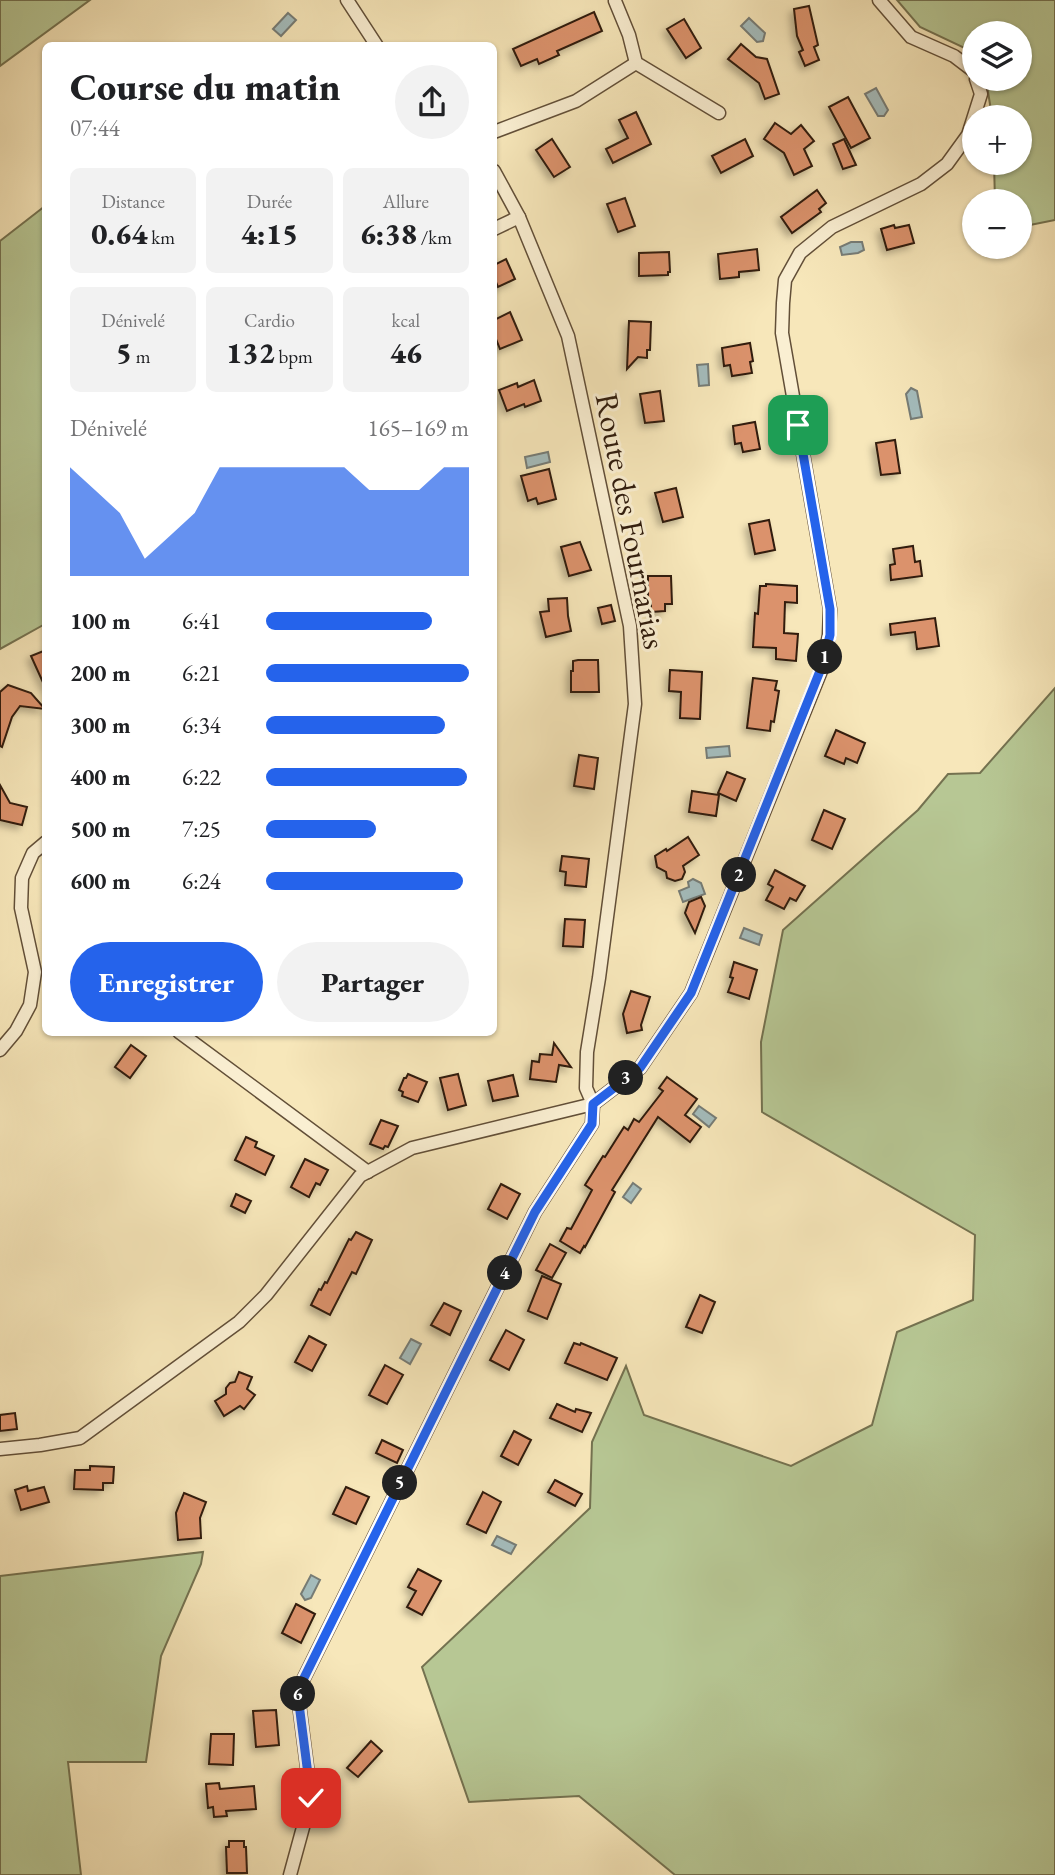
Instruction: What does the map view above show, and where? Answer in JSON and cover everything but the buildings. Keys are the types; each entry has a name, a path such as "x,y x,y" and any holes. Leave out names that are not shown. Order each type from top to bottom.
{"street":[{"path":"347,0 374,42"},
{"path":"879,0 911,37 962,62"},
{"path":"615,1 636,63 719,113"},
{"path":"497,131 576,101 636,63"},
{"path":"0,1450 80,1438 240,1322 266,1295 360,1176 412,1148 593,1104 640,1068 691,993 822,666 830,635 830,609 782,333 785,280 800,253 832,227 921,184 947,164 968,135 980,91"},
{"name":"Route des Fournarias","path":"497,177 519,217 568,336 630,626 635,704 587,1052 586,1088 593,1104"},
{"path":"497,228 519,217"},
{"path":"0,1050 16,1031 30,1005 35,972 21,908 23,877 33,853 42,845"},
{"path":"184,1036 368,1172"},
{"path":"290,1875 311,1798 298,1696 300,1686 535,1212 592,1124 593,1104"}],"green space":[{"path":"0,0 90,0 0,66"},
{"path":"897,0 1055,0 1055,220 1032,225 1032,189 995,189 994,175 1032,175 1032,105 990,105 988,91 1032,91 1032,21 962,21 962,47 920,27"},
{"path":"42,208 42,626 0,649 0,241"},
{"path":"1055,688 1055,1875 675,1875 579,1796 469,1802 422,1667 590,1508 592,1442 626,1366 644,1415 791,1466 872,1425 897,1332 973,1300 975,1235 762,1112 761,1042 783,930 918,810 948,774 980,773"},
{"path":"203,1552 201,1564 161,1656 146,1762 68,1762 81,1875 0,1875 0,1576"}],"water":[{"path":"288,13 296,20 281,36 273,29"},
{"path":"749,18 765,33 763,41 757,42 741,26"},
{"path":"876,88 888,110 884,116 878,116 865,94"},
{"path":"851,242 862,242 864,250 842,255 840,247"},
{"path":"708,364 709,385 699,386 697,365"},
{"path":"911,388 917,391 922,417 911,419 906,394"},
{"path":"548,452 550,462 527,468 525,457"},
{"path":"729,746 730,756 707,758 706,748"},
{"path":"693,879 701,883 705,894 683,902 679,891 689,887 688,882"},
{"path":"744,928 762,935 759,945 740,938"},
{"path":"699,1106 716,1118 709,1127 693,1114"},
{"path":"633,1183 641,1189 631,1203 623,1197"},
{"path":"411,1339 421,1344 410,1364 400,1358"},
{"path":"497,1536 516,1545 511,1554 492,1545"},
{"path":"311,1575 320,1580 311,1598 305,1600 301,1594"}],"route":[{"path":"311,1798 298,1696 300,1686 535,1212 592,1124 593,1104 640,1068 691,993 822,666 830,635 830,609 798,425"}]}
